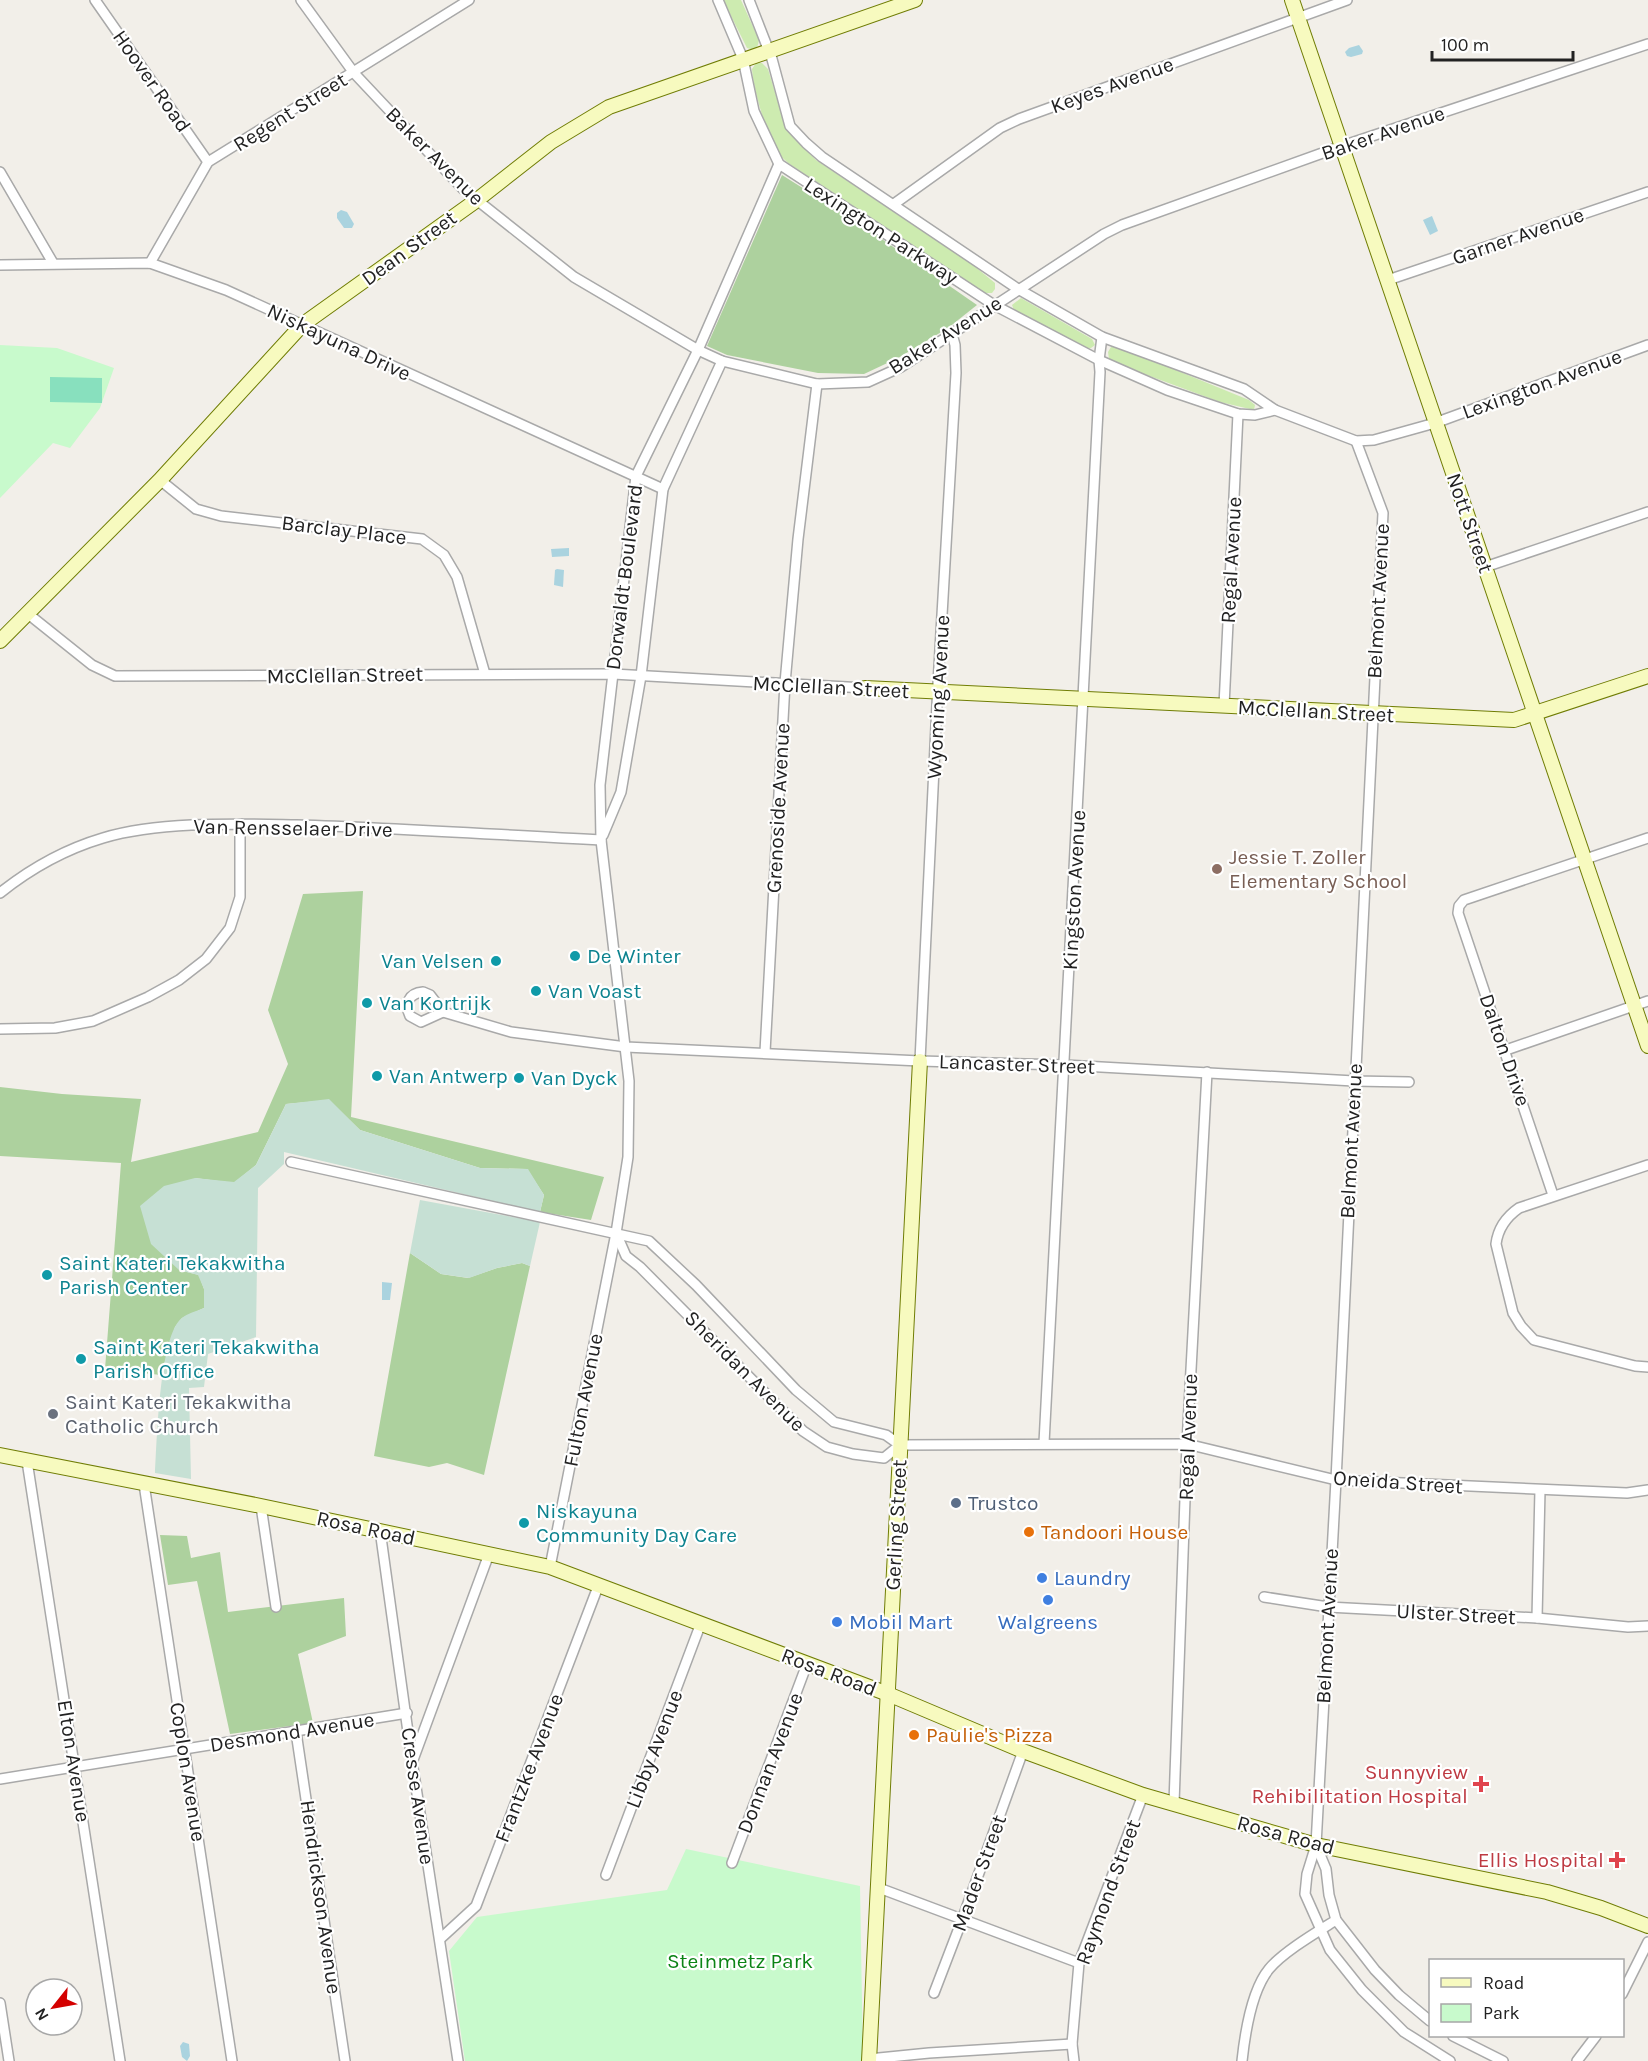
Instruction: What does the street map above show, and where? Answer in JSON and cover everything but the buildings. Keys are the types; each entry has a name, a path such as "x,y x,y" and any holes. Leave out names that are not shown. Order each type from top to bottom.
{"street":[{"name":"Hoover Road","path":"95,0 208,162"},
{"name":"Baker Avenue","path":"301,0 354,73 463,189 574,277 698,350 722,361 817,384 868,382 901,367 1018,289 1122,225 1342,146 1648,44"},
{"name":"Regent Street","path":"150,263 208,162 469,0"},
{"path":"718,0 743,59 754,111 779,164"},
{"name":"Lexington Parkway","path":"749,0 769,50 790,126 822,157 1018,289 1102,337 1244,389 1275,410 1356,441 1374,440 1435,423"},
{"name":"Nott Street","path":"1292,0 1584,859 1641,1003 1648,1046"},
{"name":"Keyes Avenue","path":"894,204 1000,128 1019,119 1347,0"},
{"name":"Dean Street","path":"0,641 160,480 302,325 477,200 551,142 609,107 910,1"},
{"name":"Lexington Parkway","path":"779,164 994,305 1099,360 1167,390 1238,414 1255,415 1275,410"},
{"name":"Dorwaldt Boulevard","path":"616,1233 628,1157 629,1081 601,840 600,785 636,476 698,350 779,164"},
{"path":"0,172 53,263"},
{"name":"Garner Avenue","path":"1388,280 1648,192"},
{"name":"Niskayuna Drive","path":"0,265 150,263 226,290 663,489"},
{"name":"Wyoming Avenue","path":"921,1061 956,373 956,345 952,334"},
{"name":"Kingston Avenue","path":"1044,1443 1102,337"},
{"name":"Lexington Avenue","path":"1435,423 1648,345"},
{"name":"Dorwaldt Boulevard","path":"601,840 621,792 641,676 663,489 722,361"},
{"name":"Grenoside Avenue","path":"765,1052 785,683 798,539 817,384"},
{"name":"Regal Avenue","path":"1224,706 1238,414"},
{"name":"Belmont Avenue","path":"1316,1845 1336,1480 1371,714 1383,513 1356,441"},
{"name":"Barclay Place","path":"160,480 196,509 221,516 422,539 444,555 458,577 485,674"},
{"path":"1485,567 1648,512"},
{"name":"McClellan Street","path":"27,613 92,665 115,676 613,674 938,693 1514,720 1648,676"},
{"path":"0,1029 55,1028 93,1021 148,997 179,980 206,959 230,928 240,897 240,824"},
{"name":"Van Rensselaer Drive","path":"0,893 21,876 49,860 103,838 151,828 240,824 371,827 601,840"},
{"path":"1584,859 1648,838"},
{"name":"Dalton Drive","path":"1553,1195 1458,913 1459,906 1464,900 1584,859"},
{"path":"1506,1050 1641,1003"},
{"name":"Lancaster Street","path":"443,1012 511,1032 626,1047 921,1061 1065,1065 1354,1082 1409,1082"},
{"name":"Gerling Street","path":"869,2060 921,1061"},
{"name":"Regal Avenue","path":"1174,1803 1187,1444 1207,1072"},
{"name":"Sheridan Avenue","path":"291,1162 649,1241 696,1285 796,1390 834,1422 886,1435 900,1445 1044,1443"},
{"path":"1648,1164 1519,1208 1509,1215 1497,1233 1496,1244 1513,1313 1534,1340 1635,1366 1648,1367"},
{"name":"Sheridan Avenue","path":"616,1233 626,1256 640,1267 803,1431 827,1447 853,1454 884,1458 900,1445"},
{"name":"Fulton Avenue","path":"550,1567 616,1233"},
{"name":"Oneida Street","path":"1044,1443 1187,1444 1336,1480 1627,1493 1648,1490"},
{"name":"Rosa Road","path":"0,1455 380,1530 550,1567 888,1694 1023,1751 1143,1795 1316,1845 1547,1892 1648,1926"},
{"name":"Elton Avenue","path":"27,1461 120,2061"},
{"name":"Coplon Avenue","path":"144,1484 232,2061"},
{"path":"1537,1618 1540,1490"},
{"path":"261,1506 276,1607"},
{"name":"Cresse Avenue","path":"380,1530 412,1761 458,2061"},
{"path":"412,1761 489,1554"},
{"name":"Frantzke Avenue","path":"440,1939 476,1906 599,1584"},
{"name":"Ulster Street","path":"1264,1597 1328,1607 1537,1618 1628,1627 1648,1626"},
{"name":"Libby Avenue","path":"606,1875 701,1623"},
{"name":"Donnan Avenue","path":"732,1863 807,1664"},
{"name":"Desmond Avenue","path":"0,1779 406,1713"},
{"name":"Hendrickson Avenue","path":"296,1732 345,2061"},
{"name":"Mader Street","path":"934,1994 1023,1751"},
{"name":"Raymond Street","path":"1074,2061 1072,2044 1079,1963 1143,1795"},
{"path":"1316,1845 1326,1869 1329,1895 1336,1920 1375,1970 1399,1995 1429,2019"},
{"path":"1316,1845 1307,1874 1305,1894 1330,1950 1362,1990 1404,2032 1450,2061"},
{"path":"879,1888 1079,1963"},
{"path":"1242,2061 1254,1997 1269,1969 1336,1920"},
{"path":"1624,1992 1648,1942"},
{"path":"0,2003 9,2061"},
{"path":"1455,2037 1503,2061"},
{"path":"1577,2061 1595,2037"},
{"path":"869,2060 929,2053 1072,2044"}],"green space":[{"path":"723,0 741,0 759,40 754,50 747,48"},
{"path":"756,63 762,63 768,69 783,119 791,135 816,160 973,265 995,283 992,293 984,293 781,157 769,136 758,100 752,69"},
{"path":"782,175 863,226 977,305 948,328 898,358 864,374 818,373 727,355 707,346"},
{"path":"1021,298 1092,339 1095,345 1086,349 1014,310 1012,305"},
{"path":"0,345 57,348 114,368 100,408 70,448 53,443 0,498"},
{"path":"1117,346 1249,400 1255,405 1254,410 1220,402 1117,364 1109,359 1108,352 1111,347"},
{"path":"50,377 102,378 102,403 50,402"},
{"path":"363,891 351,1117 604,1177 591,1220 540,1212 544,1195 527,1169 480,1168 360,1130 329,1100 286,1104 256,1165 234,1183 195,1178 179,1270 199,1275 204,1289 204,1308 182,1318 175,1327 161,1375 105,1369 121,1163 0,1156 0,1087 141,1099 131,1162 258,1132 288,1064 268,1010 303,894"},
{"path":"329,1099 360,1130 480,1168 528,1169 544,1195 540,1212 284,1152 284,1164 258,1188 256,1337 208,1354 204,1387 189,1388 191,1479 155,1473 158,1415 168,1345 174,1328 182,1318 204,1308 204,1289 198,1275 179,1270 151,1244 140,1206 164,1186 195,1178 234,1182 256,1165 286,1104"},
{"path":"420,1200 540,1222 530,1266 522,1263 497,1268 469,1278 441,1274 410,1253"},
{"path":"410,1253 441,1274 468,1278 497,1268 522,1263 530,1266 484,1475 447,1463 429,1467 374,1456"},
{"path":"160,1535 187,1536 191,1558 220,1552 228,1612 344,1598 346,1636 298,1654 313,1723 230,1734 197,1581 168,1585"},
{"name":"Steinmetz Park","path":"686,1849 860,1886 863,2061 465,2061 449,1951 477,1917 667,1890"}],"water":[{"path":"1359,45 1363,51 1362,54 1347,56 1345,52 1349,48"},
{"path":"341,210 347,212 354,224 352,228 344,228 337,218 337,213"},
{"path":"1432,216 1438,231 1430,235 1423,220"},
{"path":"569,548 569,556 552,557 551,549"},
{"path":"557,569 564,570 563,587 554,585"},
{"path":"382,1282 392,1283 390,1300 382,1300"},
{"path":"183,2042 189,2044 190,2056 187,2061 182,2057 180,2046"}],"place":[{"name":"Jessie T. Zoller Elementary School","path":"1217,869"},
{"name":"De Winter","path":"575,956"},
{"name":"Van Velsen","path":"496,961"},
{"name":"Van Voast","path":"536,991"},
{"name":"Van Kortrijk","path":"367,1003"},
{"name":"Van Antwerp","path":"377,1076"},
{"name":"Van Dyck","path":"519,1078"},
{"name":"Saint Kateri Tekakwitha Parish Center","path":"47,1275"},
{"name":"Saint Kateri Tekakwitha Parish Office","path":"81,1359"},
{"name":"Saint Kateri Tekakwitha Catholic Church","path":"53,1414"},
{"name":"Trustco","path":"956,1503"},
{"name":"Niskayuna Community Day Care","path":"524,1523"},
{"name":"Tandoori House","path":"1029,1532"},
{"name":"Laundry","path":"1042,1578"},
{"name":"Walgreens","path":"1048,1600"},
{"name":"Mobil Mart","path":"837,1622"},
{"name":"Paulie's Pizza","path":"914,1735"},
{"name":"Sunnyview Rehibilitation Hospital","path":"1481,1784"},
{"name":"Ellis Hospital","path":"1617,1860"}]}
